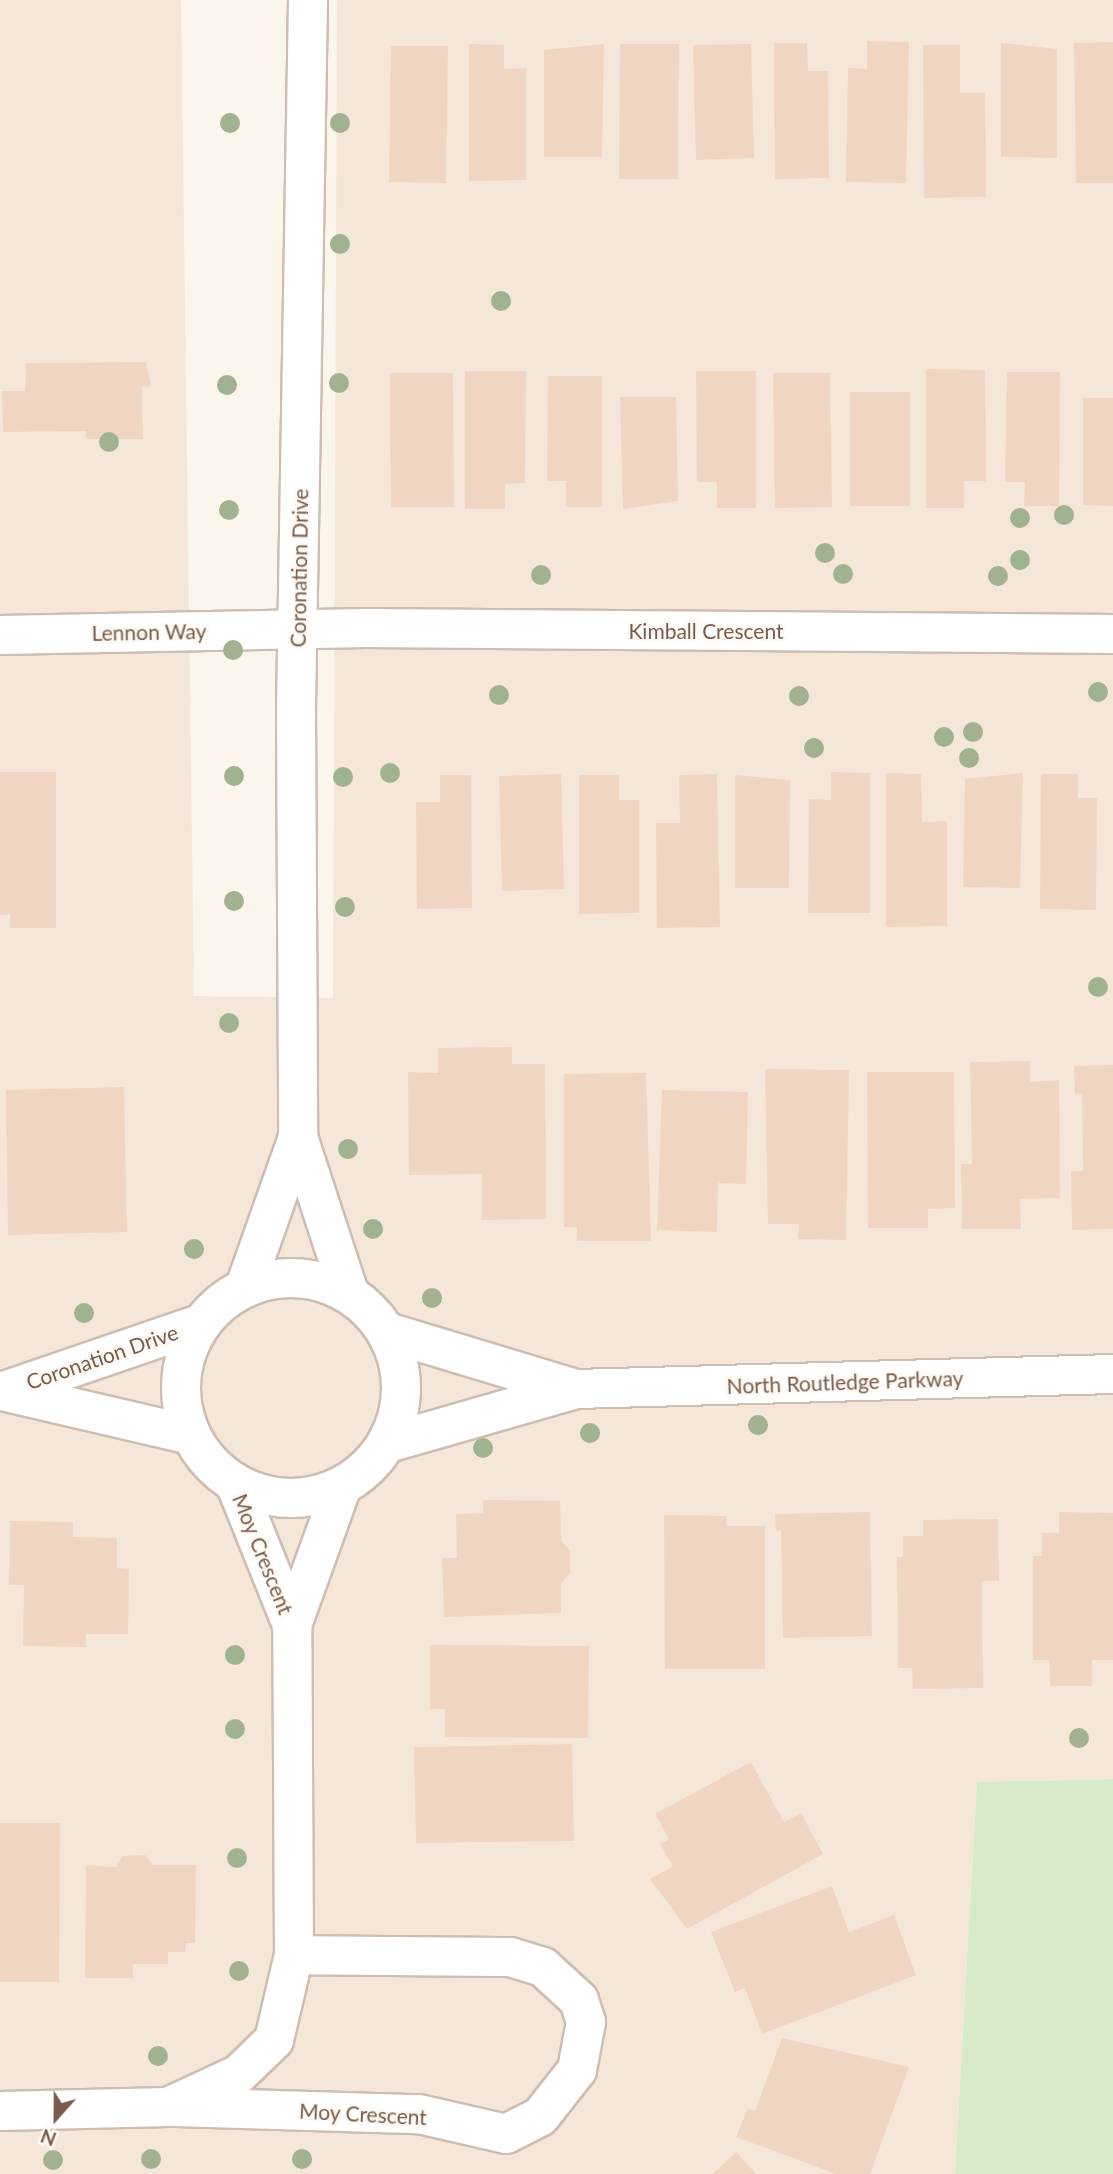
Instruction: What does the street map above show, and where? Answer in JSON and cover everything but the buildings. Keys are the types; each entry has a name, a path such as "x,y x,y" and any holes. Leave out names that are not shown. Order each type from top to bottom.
{"street":[{"name":"Coronation Drive","path":"308,0 298,631 298,1137 349,1293"},
{"name":"Kimball Crescent","path":"298,631 1113,634"},
{"name":"Lennon Way","path":"0,635 298,631"},
{"name":"Coronation Drive","path":"245,1287 298,1137"},
{"path":"280,1278 316,1279 349,1293 387,1332 400,1368 401,1406 388,1443 342,1486 306,1497 270,1496 235,1483 191,1435 181,1378 200,1324 245,1287 280,1278"},
{"name":"Coronation Drive","path":"2,1391 200,1324"},
{"name":"North Routledge Parkway","path":"387,1332 576,1389"},
{"name":"North Routledge Parkway","path":"388,1443 576,1389 1113,1374"},
{"name":"Coronation Drive","path":"2,1391 191,1435"},
{"name":"Moy Crescent","path":"235,1483 292,1625"},
{"name":"Moy Crescent","path":"169,2107 239,2074 274,2040 294,1955 292,1625 342,1486"},
{"name":"Moy Crescent","path":"0,2112 169,2107 419,2114 506,2134 540,2117 577,2070 583,2011 565,1982 543,1967 511,1957 294,1955"}],"shaded area":[{"path":"0,0 181,0 194,996 333,998 337,0 1113,0 1113,1779 977,1782 955,2174 0,2174"}],"green space":[{"path":"1113,1779 1113,2174 955,2174 977,1782"}]}
